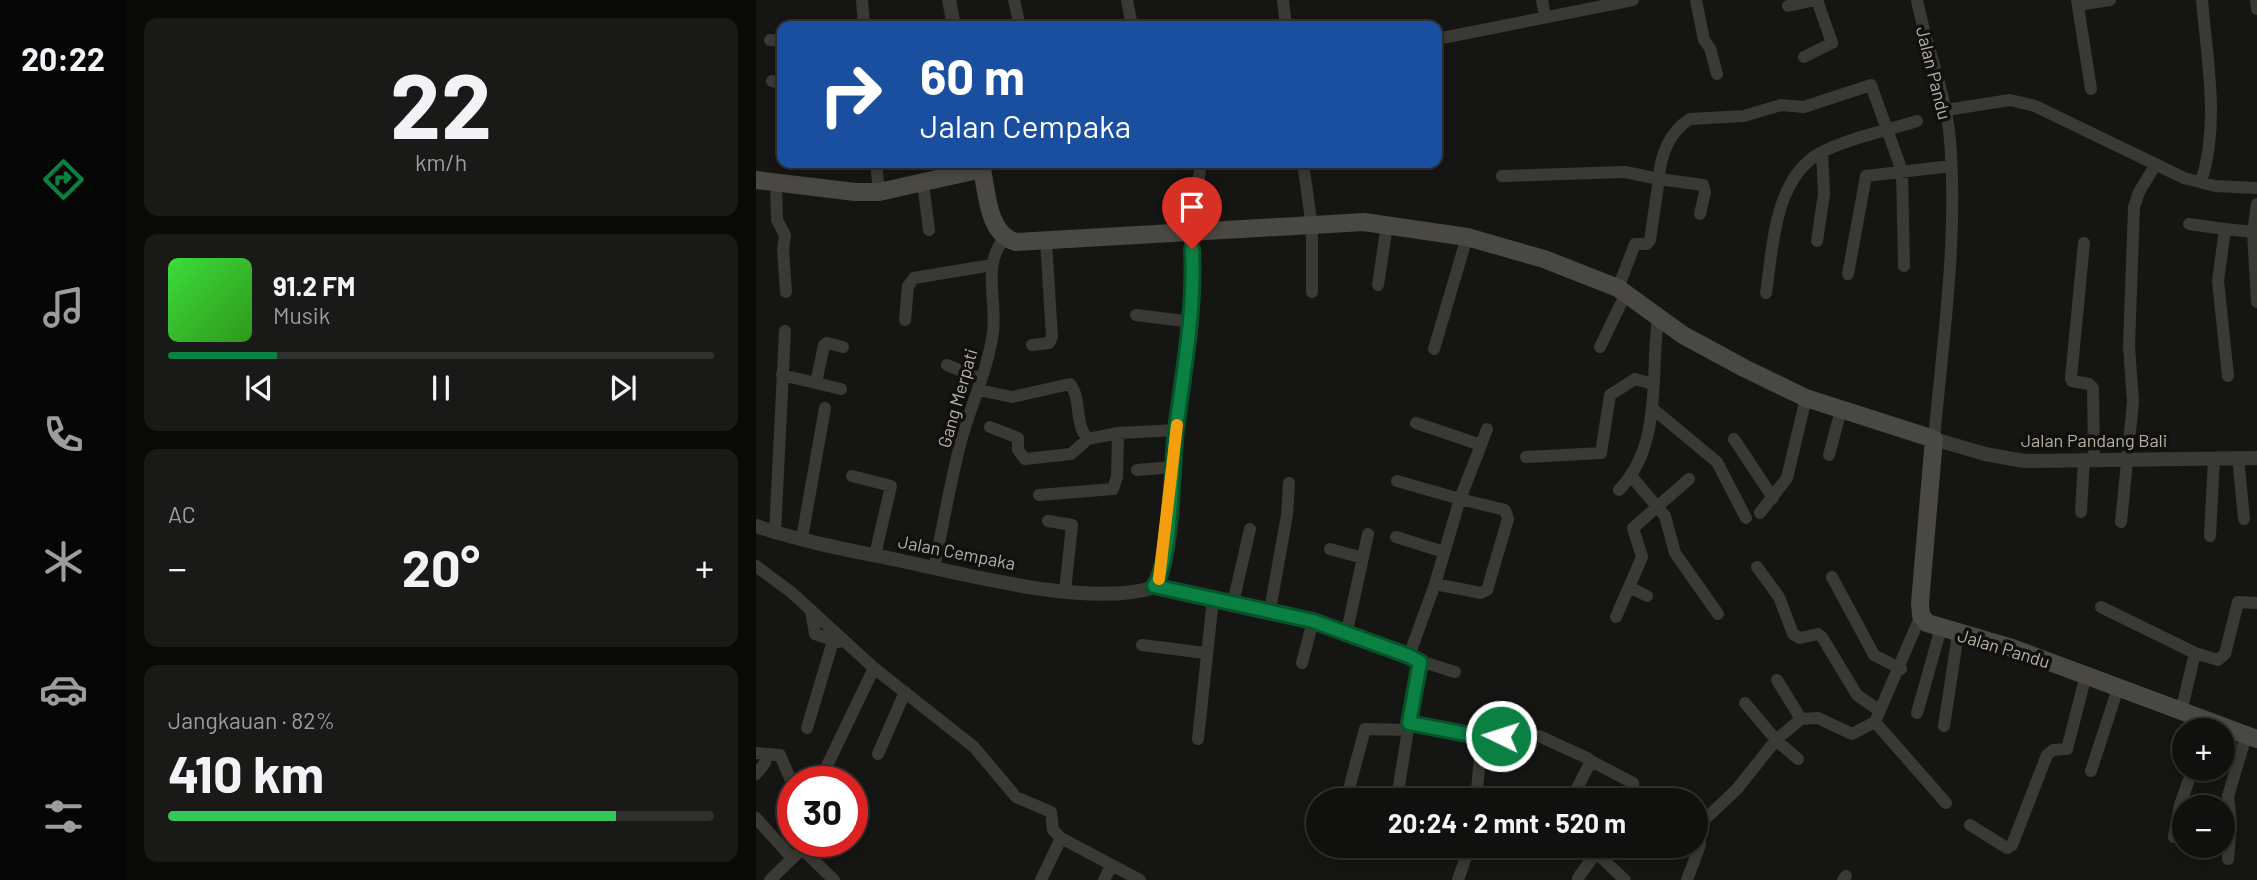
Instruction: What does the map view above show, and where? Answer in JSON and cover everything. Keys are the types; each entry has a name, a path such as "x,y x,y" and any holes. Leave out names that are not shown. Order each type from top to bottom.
{"main road":[{"path":"756,180 879,192 974,168"},
{"path":"981,168 994,221 1004,239 1016,242 1364,222 1467,237 1555,262 1622,290 1658,318 1744,368 1806,398 1932,438"},
{"name":"Jalan Pandu","path":"1932,438 1921,615 1927,623 2012,648 2192,718"}],"street":[{"path":"862,0 864,21"},
{"path":"948,0 953,21"},
{"path":"1014,0 1019,21"},
{"path":"1127,0 1131,21"},
{"path":"1283,0 1285,21"},
{"path":"1542,0 1545,17"},
{"path":"1442,38 1633,0"},
{"path":"1696,0 1704,40 1710,48 1717,74"},
{"path":"1788,5 1816,0 1832,43 1804,57"},
{"name":"Jalan Pandu","path":"1917,0 1946,110 1951,166 1944,342 1932,438"},
{"path":"2091,89 2077,3 2110,0"},
{"path":"2202,182 2209,159 2212,127 2203,0"},
{"path":"2256,0 2257,9"},
{"path":"1600,347 1622,290 1635,244 1648,243 1650,240 1664,149 1682,125 1690,119 1744,116 1781,106 1804,107 1869,85 1875,89 1902,171 1904,266"},
{"path":"1946,110 2015,101 2035,106 2156,164 2202,182 2257,188"},
{"path":"1766,293 1784,200 1800,170 1822,152 1917,121"},
{"path":"1817,241 1824,194 1822,152"},
{"path":"2120,522 2133,402 2129,346 2134,207 2139,192 2156,164"},
{"path":"1848,274 1864,179 1871,174 1951,166"},
{"path":"877,168 879,192"},
{"path":"1157,581 1192,322 1191,233 1200,168"},
{"path":"1304,168 1312,227 1312,292"},
{"path":"1502,176 1625,172 1703,185 1705,192 1700,214"},
{"path":"776,183 778,220 786,235 783,249 786,292"},
{"path":"923,183 929,230"},
{"path":"2257,204 2257,302"},
{"path":"2189,224 2225,229 2255,228"},
{"path":"1378,285 1387,225"},
{"path":"2225,229 2218,281 2228,376"},
{"path":"1434,349 1467,237"},
{"name":"Gang Merpati","path":"934,568 962,440 980,384 993,329 992,265 994,251 1004,239"},
{"path":"1032,345 1049,343 1052,337 1046,241"},
{"path":"2081,513 2089,460 2093,390 2091,385 2072,381 2071,378 2084,243"},
{"path":"905,320 908,286 914,278 992,265"},
{"path":"1136,315 1192,322"},
{"path":"1619,490 1632,476 1644,452 1652,408 1658,318"},
{"path":"775,533 785,331"},
{"path":"816,383 824,345 827,343 842,347"},
{"path":"947,365 980,384 1012,397 1070,384 1076,395 1083,433 1088,439"},
{"path":"782,375 841,389"},
{"path":"1525,457 1601,453 1610,395 1635,379 1653,384"},
{"path":"1760,513 1787,478 1806,398"},
{"path":"802,538 825,408"},
{"path":"1652,408 1717,462 1746,518"},
{"path":"1829,455 1841,410"},
{"path":"1416,423 1481,445"},
{"path":"990,427 1018,438 1018,450 1025,459 1071,454 1088,439 1118,433 1176,430"},
{"path":"1399,786 1414,659 1460,499 1487,429"},
{"path":"1039,495 1113,489 1117,477 1118,433"},
{"name":"Jalan Pandang Bali","path":"1932,438 1985,454 2024,461 2257,458"},
{"path":"1734,439 1773,498"},
{"path":"2238,457 2244,519"},
{"path":"2210,536 2214,459"},
{"path":"1137,470 1173,467"},
{"path":"852,476 891,486 875,555"},
{"path":"1632,476 1668,521 1675,553 1718,614"},
{"path":"1616,617 1642,553 1633,528 1689,479"},
{"path":"1397,481 1503,508 1508,516 1484,593 1435,584"},
{"path":"1270,610 1287,515 1289,483"},
{"path":"1048,521 1072,525 1065,591"},
{"name":"Jalan Cempaka","path":"756,526 775,533 934,568 1065,591 1105,594 1157,581 1213,599 1270,610 1347,631 1414,659 1455,672"},
{"path":"1233,603 1250,528"},
{"path":"1347,631 1368,534"},
{"path":"1396,537 1444,552"},
{"path":"1329,549 1363,558"},
{"path":"756,566 874,668 983,755 1016,797 1051,812 1054,830 1061,838 1140,880"},
{"path":"1757,567 1779,597 1793,634 1800,638 1818,634 1822,638 1857,695 1869,724 1946,803"},
{"path":"1832,577 1874,655 1900,669"},
{"path":"1629,587 1647,596"},
{"path":"1198,739 1205,653 1213,599"},
{"path":"2101,607 2195,653 2221,659 2225,654 2237,604 2244,600 2257,603"},
{"path":"811,611 815,634 849,645"},
{"path":"1687,880 1700,845 1700,824 1737,789 1776,740 1801,719 1818,718 1846,733 1869,724 1900,669 1921,615"},
{"path":"1302,663 1313,621"},
{"path":"1917,713 1949,631"},
{"path":"1944,726 1949,631"},
{"path":"807,728 833,641"},
{"path":"1142,645 1205,653"},
{"path":"2180,712 2195,653"},
{"path":"827,766 874,668"},
{"path":"1970,825 2007,848 2012,845 2047,755 2053,750 2068,749 2085,675"},
{"path":"1777,680 1801,719"},
{"path":"2091,771 2118,688"},
{"path":"878,754 905,692"},
{"path":"1745,703 1776,740 1798,759"},
{"path":"1350,785 1364,729 1408,726 1482,737 1539,736 1589,764 1633,783 1633,788"},
{"path":"1477,788 1482,737"},
{"path":"2228,859 2231,820 2228,796 2251,738"},
{"path":"756,753 780,755 785,766"},
{"path":"756,774 765,763"},
{"path":"1577,788 1589,764"},
{"path":"758,825 792,858"},
{"path":"1045,878 1061,838"},
{"path":"771,880 792,858 806,850 834,880"},
{"path":"1458,880 1466,858"},
{"path":"1578,878 1587,858"},
{"path":"1601,858 1625,880"},
{"path":"1104,880 1111,866"}],"slow traffic":[{"path":"1159,579 1165,547 1177,425"}],"route":[{"path":"1192,249 1192,322 1176,430 1165,547 1160,575 1154,586 1313,621 1409,656 1420,662 1409,723 1482,737 1501,736"}]}
